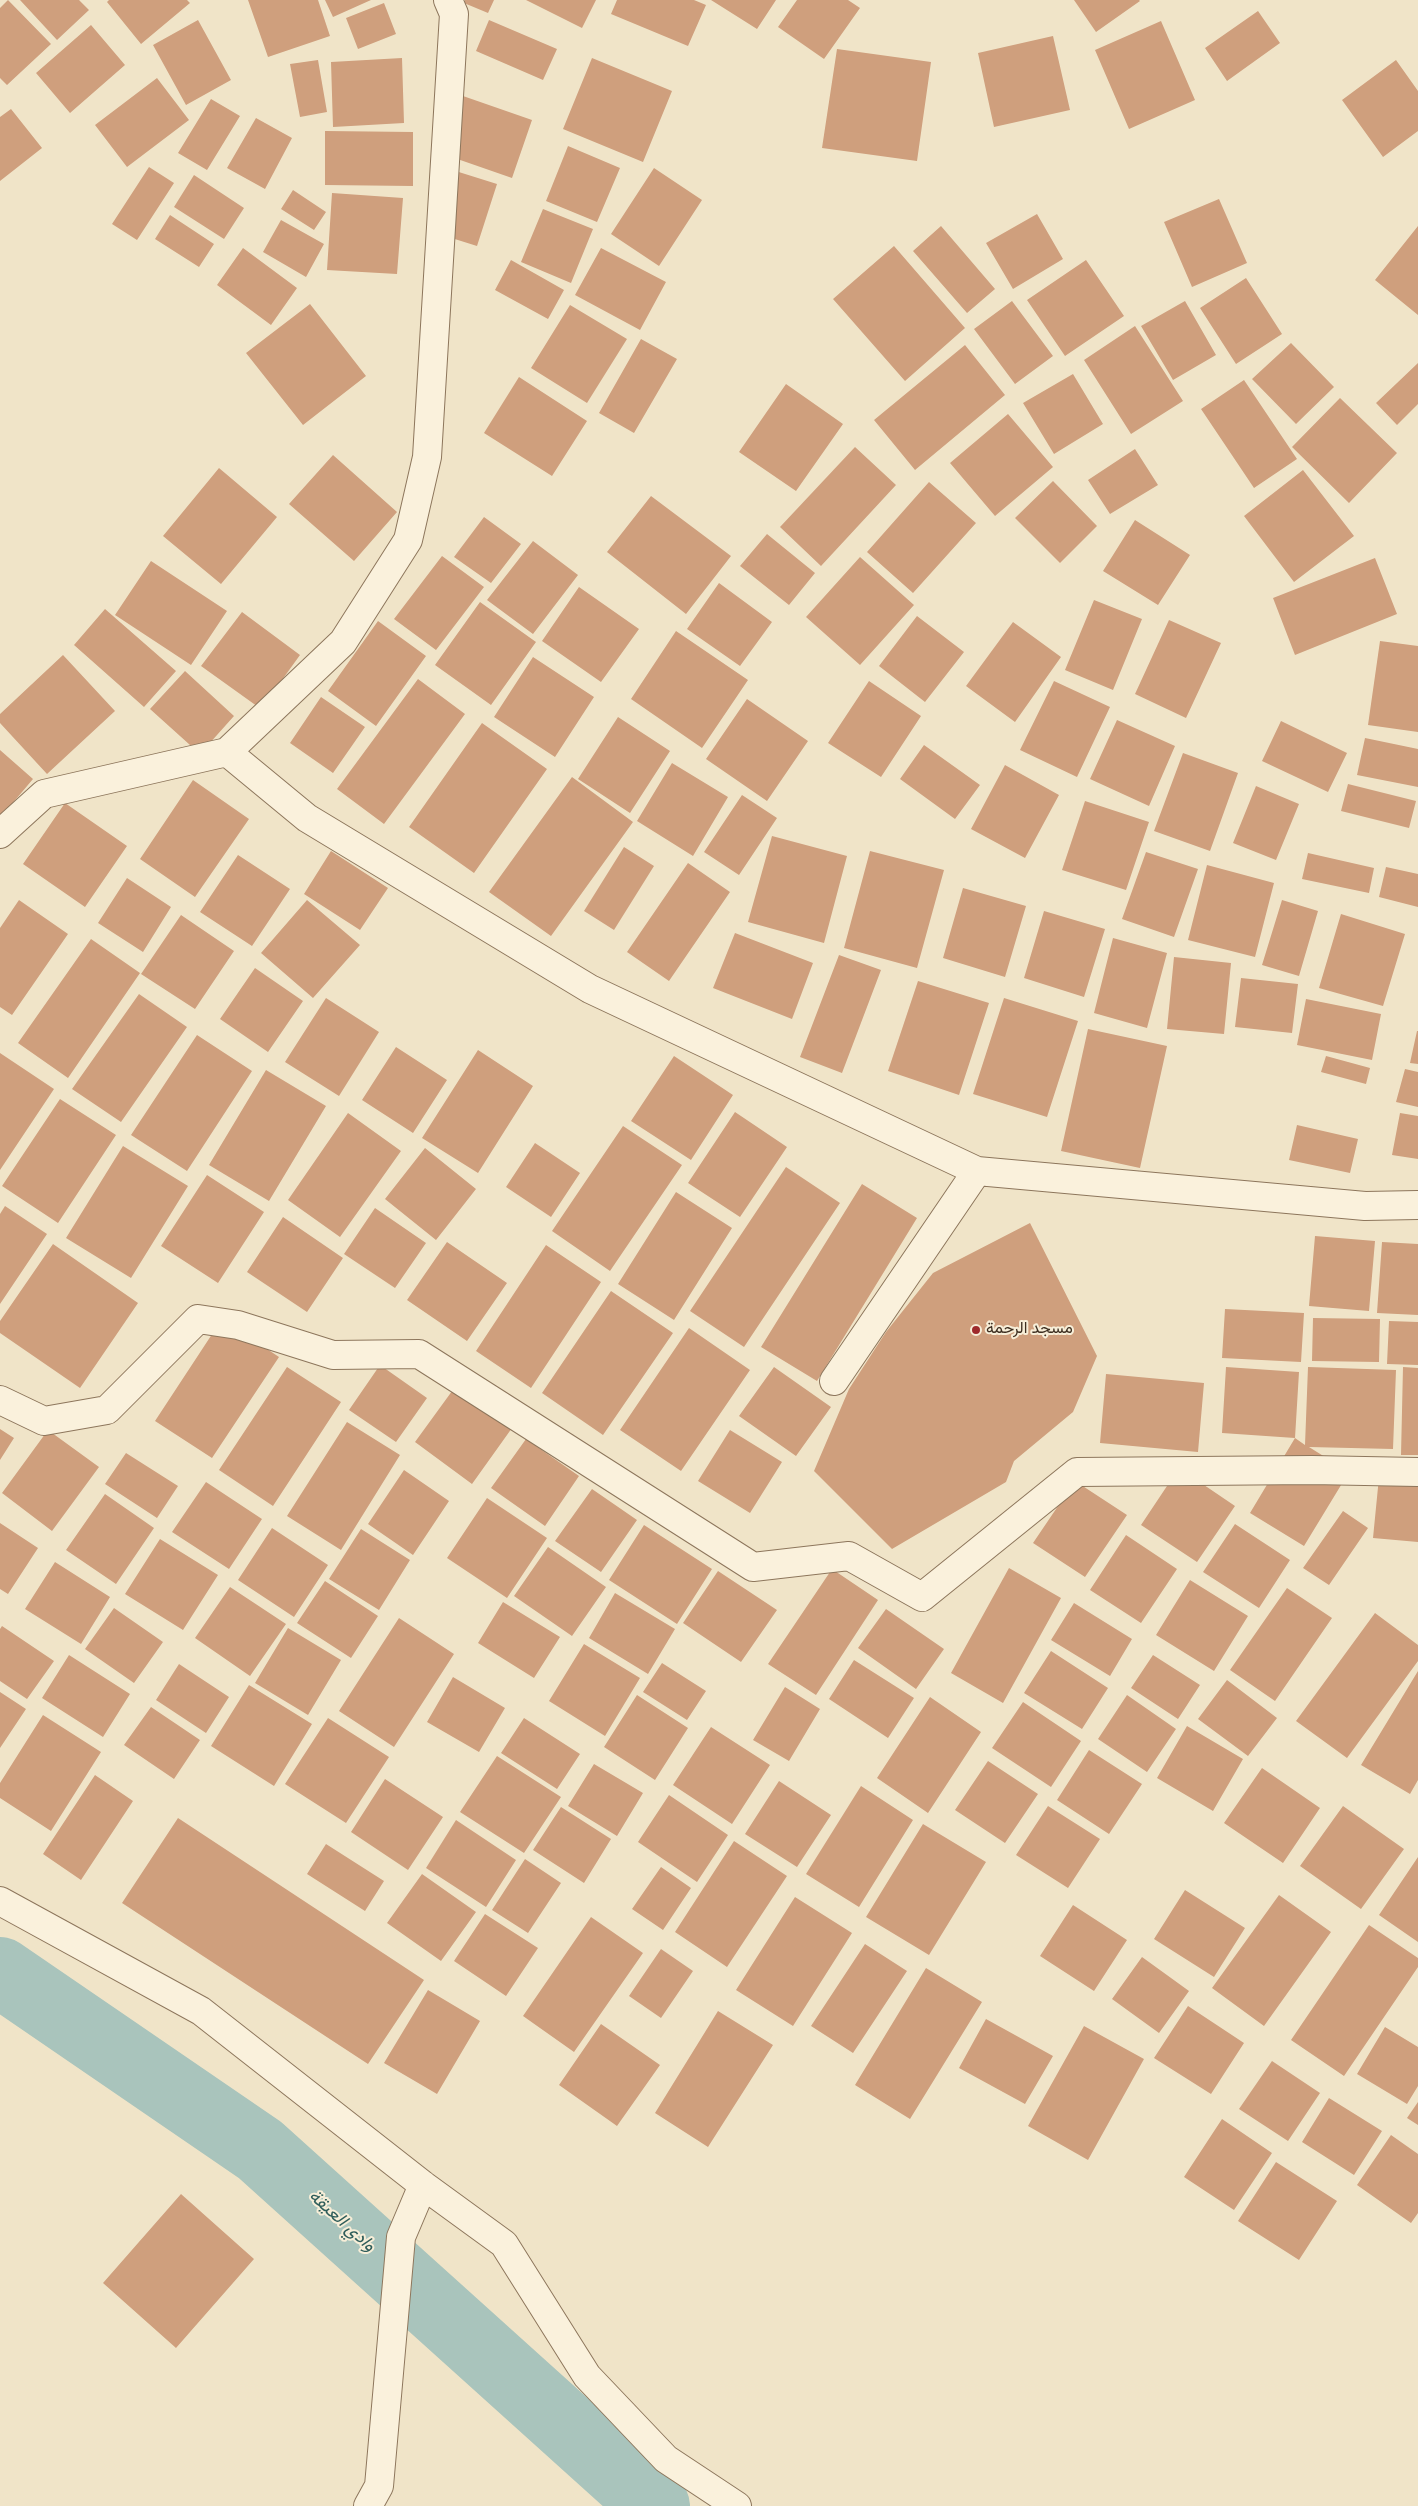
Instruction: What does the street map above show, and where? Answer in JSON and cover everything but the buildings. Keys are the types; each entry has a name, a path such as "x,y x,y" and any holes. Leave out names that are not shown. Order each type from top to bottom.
{"street":[{"path":"0,834 44,794 227,752 342,642 408,540 427,456 454,14 448,0"},
{"path":"227,752 307,818 590,989 977,1172 1365,1206 1418,1205"},
{"path":"834,1381 977,1172"},
{"path":"0,1400 44,1421 107,1410 198,1319 238,1325 333,1355 419,1354 753,1568 849,1556 922,1597 1077,1472 1312,1470 1418,1472"},
{"path":"0,1901 201,2011 422,2185 504,2244 587,2376 666,2459 736,2506"},
{"path":"378,2500 401,2236 422,2185"}],"waterway":[{"name":"وادي العيقة","path":"0,1972 260,2150 655,2506"}],"place":[{"name":"مسجد الرحمة","path":"976,1330"}]}
